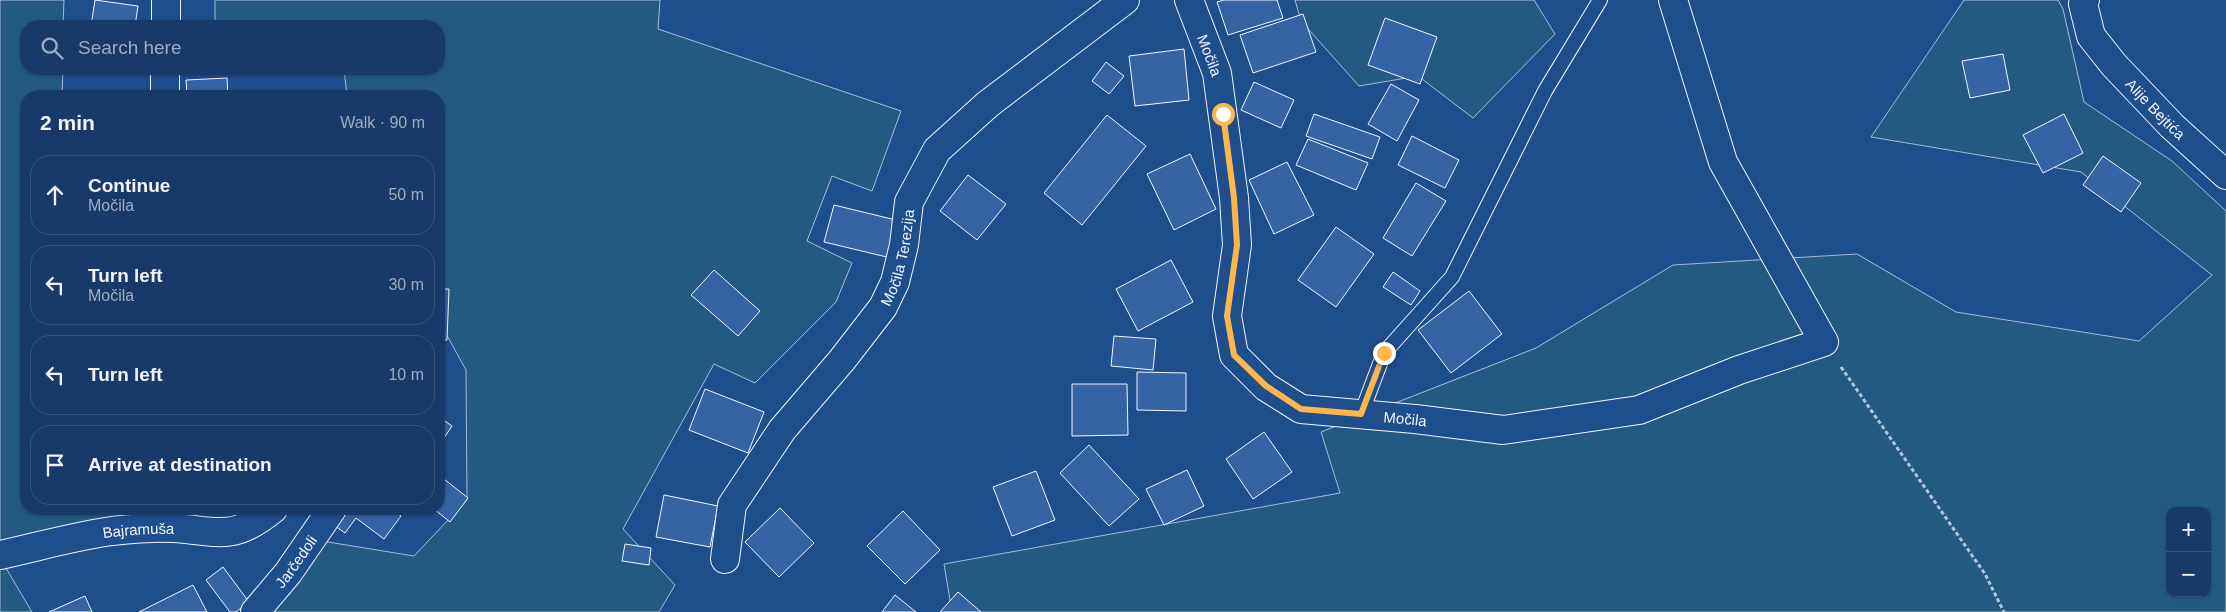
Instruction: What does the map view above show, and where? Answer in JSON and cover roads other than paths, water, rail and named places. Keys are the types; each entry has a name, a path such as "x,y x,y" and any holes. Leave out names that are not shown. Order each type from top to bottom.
{"street":[{"path":"166,0 166,20"},
{"name":"Močila Terezija","path":"725,559 732,505 782,430 842,360 883,307 895,282 902,254 909,202 937,150 988,104 1125,0"},
{"name":"Močila","path":"1189,0 1218,73 1234,198 1237,245 1227,316 1234,355 1266,386 1301,409 1504,430 1639,410 1739,370 1824,342 1723,162 1673,0"},
{"name":"Alije Bejtića","path":"2085,0 2083,4 2091,36 2114,65 2172,126 2226,175"},
{"path":"165,75 165,90"},
{"name":"Bajramuša","path":"0,555 112,531 172,528 212,533 236,531 265,515"},
{"name":"Jarčedoli","path":"255,612 288,573 328,515"}],"lane":[{"path":"1361,414 1384,353 1452,277 1545,91 1600,0"}]}
